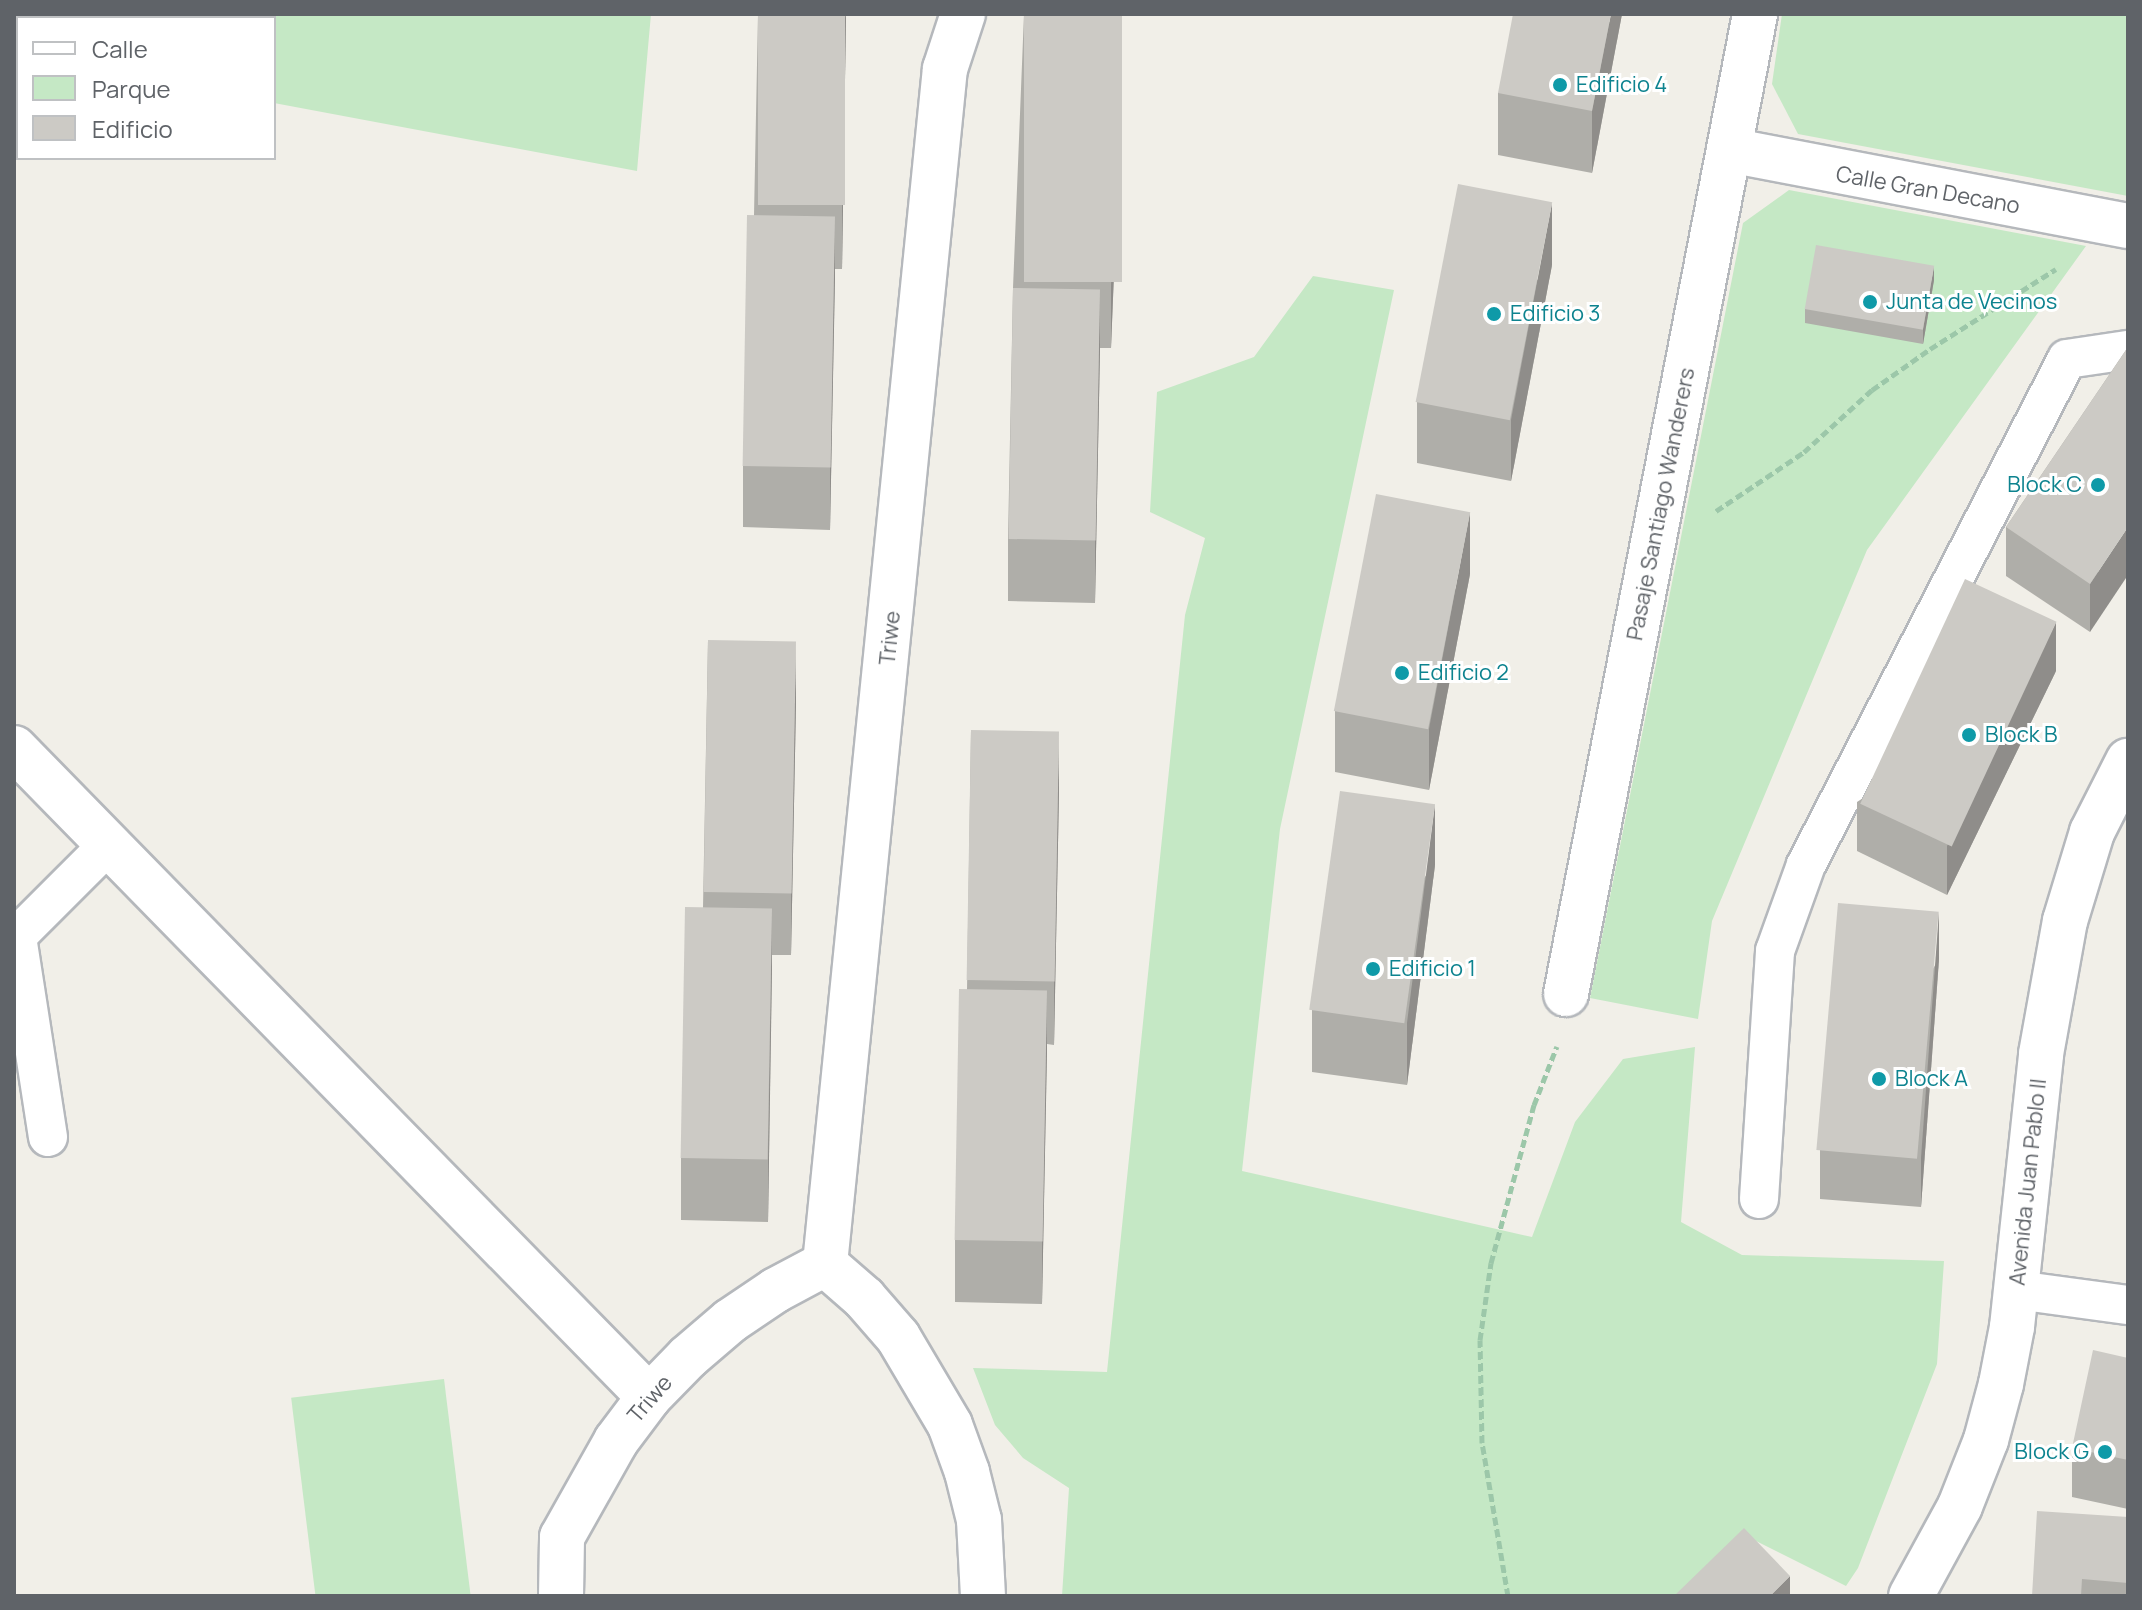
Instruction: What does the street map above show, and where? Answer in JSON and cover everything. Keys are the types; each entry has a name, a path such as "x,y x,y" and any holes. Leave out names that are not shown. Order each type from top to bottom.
{"street":[{"name":"Triwe","path":"561,1596 562,1537 616,1441 649,1397 688,1357 730,1321 776,1290 825,1264 945,69 963,14"},
{"name":"Pasaje Santiago Wanderers","path":"1566,994 1755,14"},
{"name":"Calle Gran Decano","path":"1729,150 2128,226"},
{"path":"14,748 649,1397"},
{"name":"Avenida Juan Pablo II","path":"1911,1596 1960,1506 1986,1440 2001,1384 2017,1290 2041,1054 2065,921 2092,832 2124,775"},
{"path":"825,1264 864,1298 898,1337 950,1425 967,1472 979,1520 983,1596"}],"lane":[{"path":"1759,1199 1775,951 1806,865 2067,359 2128,350"},
{"path":"48,1137 17,936 107,846"},
{"path":"2017,1290 2128,1305"}],"path":[{"path":"1705,519 1804,452 1872,390 2063,265"},
{"path":"1508,1596 1482,1443 1480,1340 1491,1263 1534,1105 1557,1046 1566,994"}],"green space":[{"path":"14,14 651,14 637,171 276,103 276,16 16,16 14,54"},
{"path":"1782,14 2128,14 2128,196 1798,134 1772,84"},
{"path":"1789,190 2086,246 1867,550 1712,921 1698,1019 1590,998 1743,223"},
{"path":"1313,276 1394,290 1280,829 1242,1171 1532,1237 1575,1122 1623,1059 1695,1047 1681,1222 1742,1255 1944,1261 1937,1364 1858,1568 1846,1586 1750,1538 1687,1596 1062,1596 1069,1488 1023,1458 995,1425 973,1368 1107,1372 1185,615 1205,538 1150,512 1157,392 1254,357"},
{"path":"444,1379 471,1596 315,1596 291,1398"}],"building":[{"path":"758,14 845,14 845,205 758,205"},
{"path":"1024,14 1122,14 1122,282 1024,282"},
{"path":"1513,14 1611,14 1592,111 1498,93"},
{"name":"Edificio 3","path":"1458,184 1552,202 1510,420 1416,402"},
{"path":"747,215 835,217 831,467 743,466"},
{"name":"Junta de Vecinos","path":"1816,245 1934,266 1923,330 1805,309"},
{"path":"1013,288 1100,290 1096,540 1009,539"},
{"name":"Block C","path":"2128,347 2128,527 2090,584 2006,527"},
{"name":"Edificio 2","path":"1376,494 1470,512 1428,729 1334,711"},
{"name":"Block B","path":"1965,579 2057,622 1952,846 1860,804"},
{"path":"708,640 796,642 792,893 704,892"},
{"path":"971,730 1059,732 1055,981 967,980"},
{"name":"Edificio 1","path":"1340,791 1435,804 1404,1023 1309,1010"},
{"name":"Block A","path":"1838,903 1939,912 1917,1159 1816,1150"},
{"path":"685,907 772,909 768,1159 681,1158"},
{"path":"959,989 1047,991 1043,1241 955,1240"},
{"path":"2093,1350 2128,1358 2128,1460 2072,1448"},
{"path":"2037,1511 2128,1517 2128,1583 2082,1579 2081,1596 2032,1596"},
{"path":"1744,1528 1790,1576 1770,1596 1674,1596"}],"place":[{"name":"Edificio 4","path":"1560,85"},
{"name":"Junta de Vecinos","path":"1870,302"},
{"name":"Edificio 3","path":"1494,314"},
{"name":"Block C","path":"2098,485"},
{"name":"Edificio 2","path":"1402,673"},
{"name":"Block B","path":"1969,735"},
{"name":"Edificio 1","path":"1373,969"},
{"name":"Block A","path":"1879,1079"},
{"name":"Block G","path":"2105,1452"}]}
